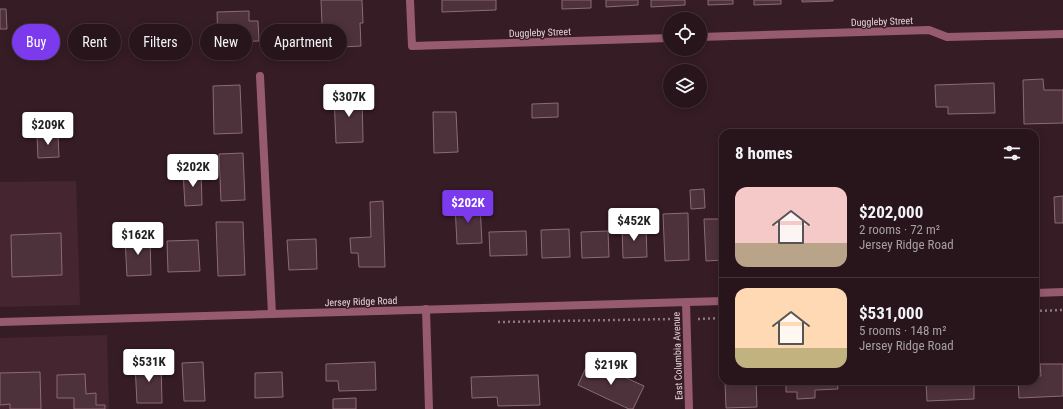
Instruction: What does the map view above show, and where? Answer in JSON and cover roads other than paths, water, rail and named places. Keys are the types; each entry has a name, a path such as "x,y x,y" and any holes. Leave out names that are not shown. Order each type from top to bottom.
{"street":[{"name":"Duggleby Street","path":"410,0 412,46 663,38"},
{"name":"Duggleby Street","path":"707,37 929,30 947,37 1063,34"},
{"path":"260,76 272,314"},
{"path":"1039,293 1063,292"},
{"name":"Jersey Ridge Road","path":"0,322 719,301"},
{"name":"East Columbia Avenue","path":"686,302 689,409"},
{"path":"426,309 429,409"}]}
